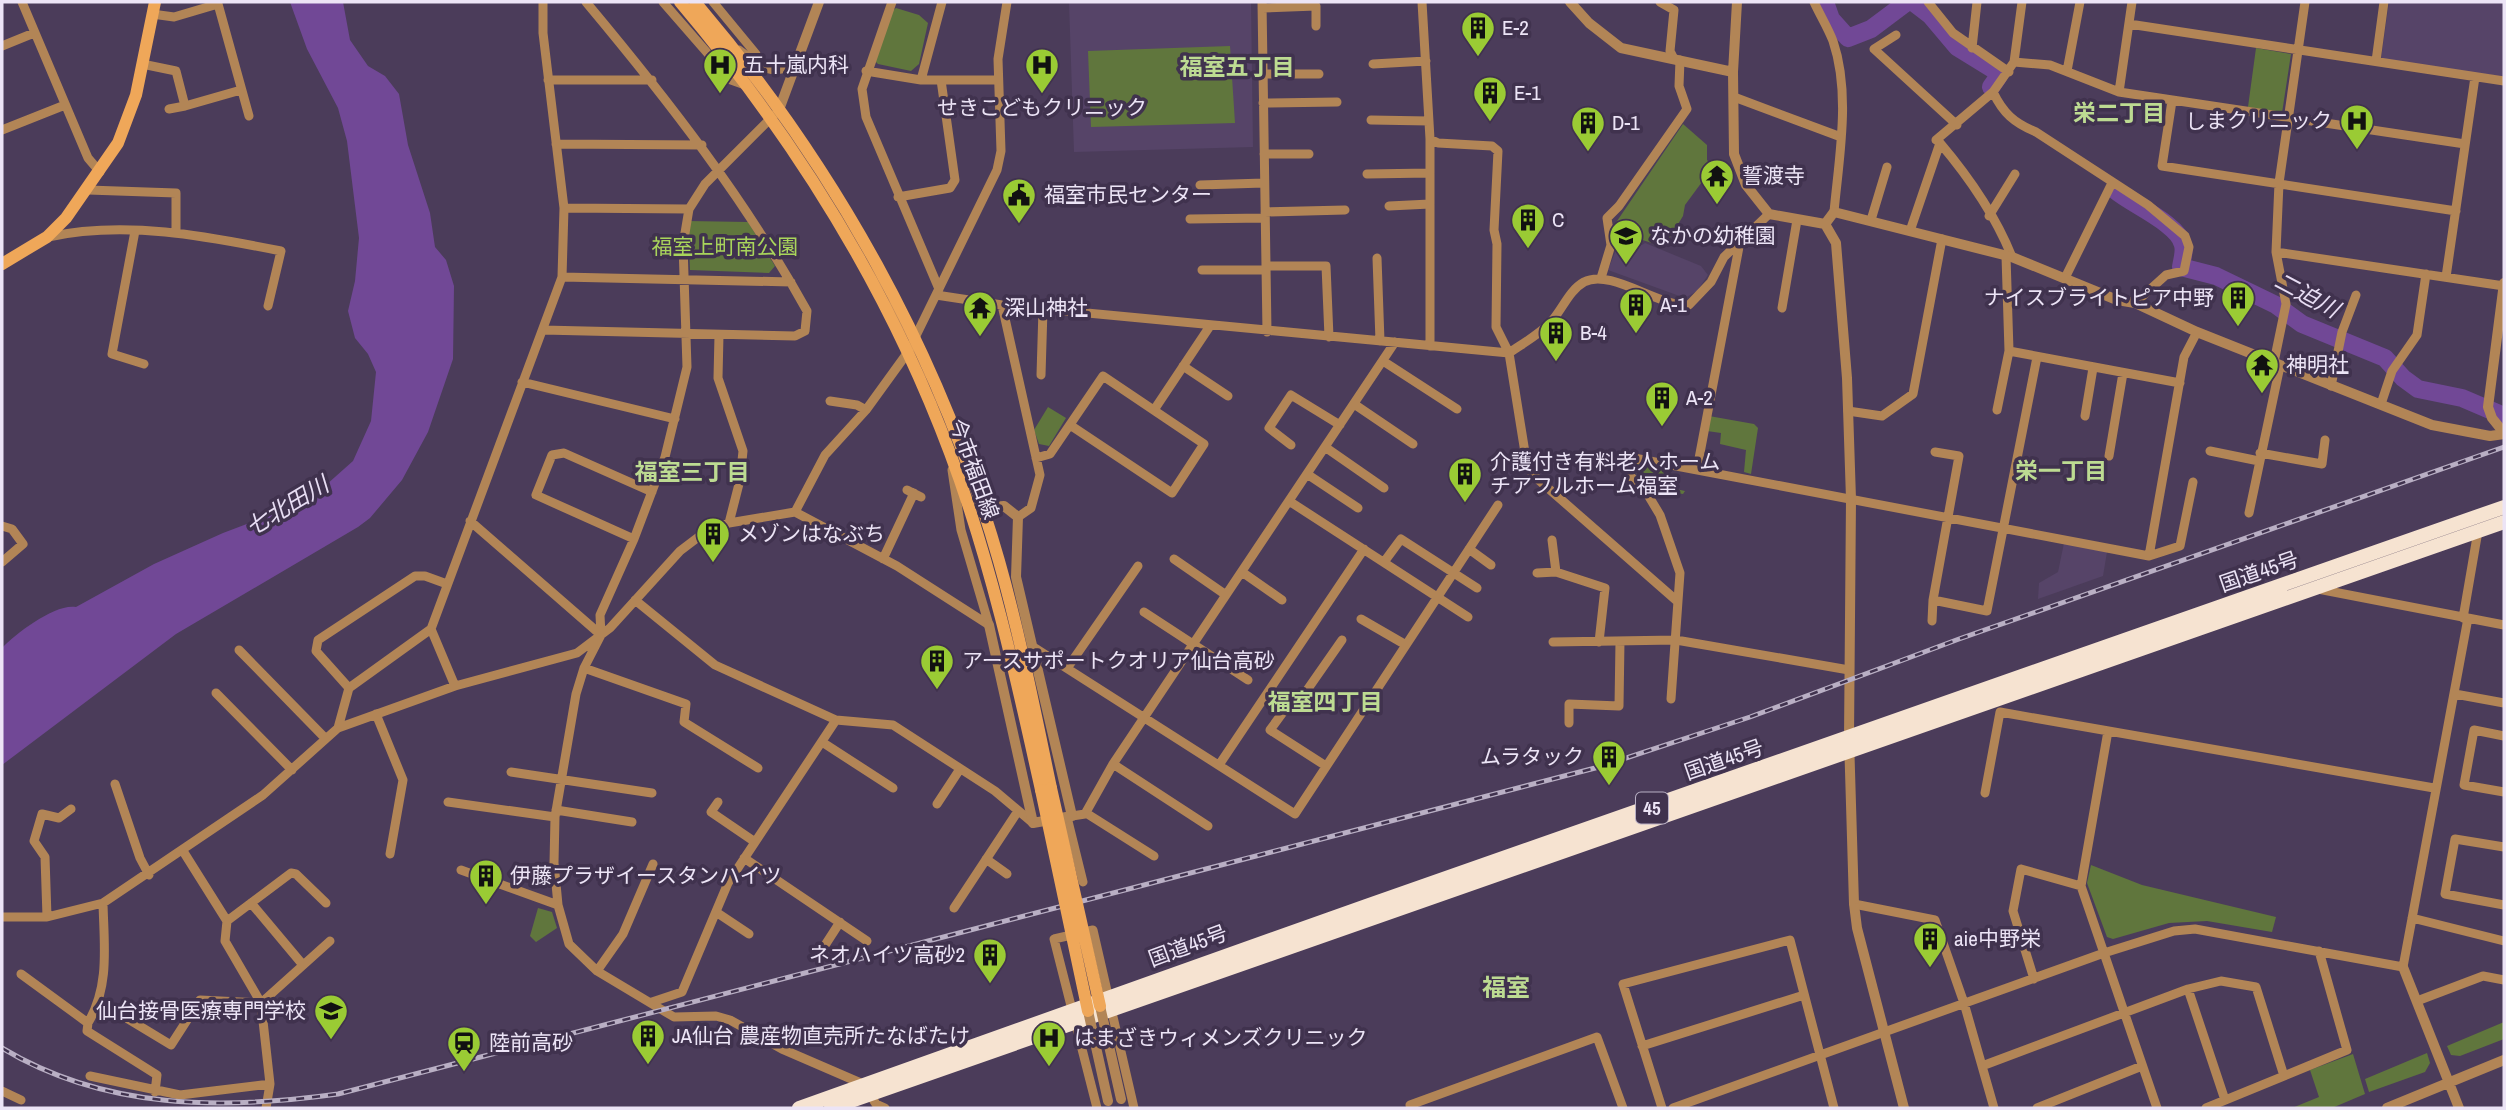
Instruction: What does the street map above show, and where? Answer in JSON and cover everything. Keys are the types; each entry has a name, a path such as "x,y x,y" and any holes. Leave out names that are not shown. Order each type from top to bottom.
{"highway":[{"name":"国道45号","path":"1850,746 2504,507"},
{"name":"国道45号","path":"799,1108 866,1089 1850,746 2504,522"},
{"name":"国道45号","path":"831,1108 866,1089"}],"main road":[{"name":"今市福田線","path":"680,2 718,38 732,45 830,205 908,352 950,454 1009,648 1103,1006"},
{"name":"今市福田線","path":"695,2 750,87 819,163 915,338 982,508 1018,637 1046,789"},
{"path":"3,262 47,237 100,173 130,116 153,8"}],"street":[{"path":"22,2 88,158 100,173"},
{"path":"338,728 349,688 431,629 562,276 564,208 548,80 543,2"},
{"path":"543,330 795,336 805,331 807,311 720,169 652,80 586,2"},
{"path":"663,2 731,80 750,87"},
{"path":"713,2 756,54 756,63"},
{"path":"819,2 776,113 695,196 689,209 684,227 687,367 652,492 600,615 601,635 584,668 576,694 556,813 554,863 558,905 569,944 597,971 674,1017 716,1016 730,1020 782,1049 866,1089 876,1104 885,1108"},
{"path":"892,2 866,71 862,89 866,117 937,292"},
{"path":"921,80 942,2"},
{"path":"795,512 825,455 866,410 908,352 1000,162 998,79 1007,2"},
{"path":"1422,2 1430,139 1430,346"},
{"path":"1570,2 1589,23 1621,48 1733,72"},
{"path":"1601,278 1611,245 1607,218 1619,206 1687,109 1679,86 1677,60 1670,51 1674,10 1660,2"},
{"path":"1737,2 1733,72 1734,154 1746,185 1769,214 1825,224"},
{"path":"1814,2 1833,41 1841,76 1840,137 1834,212 1825,224"},
{"path":"1928,2 1953,33 2009,72"},
{"path":"1972,48 1978,2"},
{"path":"1997,410 2009,351 2009,256 1962,169 1936,140 1993,92 2009,72 2014,62 2022,2"},
{"path":"2067,71 2080,2"},
{"path":"2119,92 2132,2"},
{"path":"2249,513 2285,309 2276,252 2279,183 2305,2"},
{"path":"2376,61 2384,2"},
{"path":"153,8 174,17 218,4 249,117"},
{"path":"1266,332 1262,5 1316,6 1317,26"},
{"path":"2129,23 2504,81"},
{"path":"2,46 34,33"},
{"path":"1896,35 1874,50 1957,125"},
{"path":"732,45 756,63 781,72 796,64"},
{"path":"1373,64 1426,61"},
{"path":"2014,62 2050,65 2119,92 2465,144"},
{"path":"142,64 176,71 185,106"},
{"path":"866,71 921,80 998,79"},
{"path":"1263,74 1319,74"},
{"path":"2446,277 2474,77"},
{"path":"548,80 652,80"},
{"path":"898,197 950,188 955,180 941,80"},
{"path":"169,110 241,90"},
{"path":"1993,92 2001,108 2017,125 2081,160 2148,205 2185,236 2189,247 2185,266 2166,275 2135,303"},
{"path":"1734,97 1840,137"},
{"path":"2172,101 2162,166 2456,211"},
{"path":"1263,103 1338,102"},
{"path":"2,130 65,105"},
{"path":"1371,120 1429,121"},
{"path":"1430,139 1438,143 1492,146 1498,151 1493,230 1497,244 1496,327 1509,353 1523,455 1533,475 1677,601"},
{"path":"1910,231 1940,143"},
{"path":"556,144 702,145"},
{"path":"1264,154 1308,154"},
{"path":"1871,220 1887,167"},
{"path":"1367,174 1430,173"},
{"path":"1989,216 2014,174"},
{"path":"1200,185 1264,183"},
{"path":"2066,278 2112,183"},
{"path":"88,190 176,192 176,232"},
{"path":"1389,206 1430,204"},
{"path":"564,208 689,209"},
{"path":"1190,219 1345,210"},
{"path":"1834,212 2009,256 2117,300 2135,303 2197,332 2432,425 2490,436 2504,433 2495,417 2504,285 2276,252"},
{"path":"937,292 1002,305 1509,353 1548,325 1568,297 1584,282 1601,278 1667,302 1689,305 1696,301 1724,257 1739,247 1769,214"},
{"path":"1782,308 1797,220"},
{"path":"1825,224 1836,243 1848,411 1851,499 1849,670 1854,904 1857,928 1904,1108"},
{"path":"47,237 85,230 176,232 281,251 268,306"},
{"path":"135,231 112,354 144,364"},
{"path":"1848,411 1882,416 1913,394 1942,239"},
{"path":"1697,469 1739,247"},
{"path":"1377,258 1380,341"},
{"path":"1202,270 1326,266 1328,337"},
{"path":"2381,404 2395,368 2417,335 2426,274"},
{"path":"562,276 791,282"},
{"path":"2331,386 2341,337 2356,295"},
{"path":"1002,305 1040,475 1031,508 1018,517"},
{"path":"1041,375 1043,309"},
{"path":"1154,410 1210,326"},
{"path":"2149,556 2184,357 2197,332"},
{"path":"719,335 718,378 743,451 740,480 729,523"},
{"path":"1086,813 1113,764 1395,342"},
{"path":"2009,351 2180,383"},
{"path":"1933,600 1987,611 2037,357"},
{"path":"1383,361 1457,409"},
{"path":"1183,366 1228,396"},
{"path":"2085,416 2093,368"},
{"path":"2109,456 2123,373"},
{"path":"1036,458 1051,454 1070,425 1103,376 1204,444 1172,493 1070,425"},
{"path":"522,382 674,419"},
{"path":"1291,444 1269,428 1291,395 1340,425"},
{"path":"830,401 857,405 866,410"},
{"path":"1354,404 1413,444"},
{"path":"2210,451 2322,464 2325,440"},
{"path":"1325,447 1384,488"},
{"path":"1932,621 1933,600 1959,456 1935,452"},
{"path":"634,539 536,495 552,455 564,453 652,492"},
{"path":"950,454 961,530 989,625 1033,823"},
{"path":"1671,699 1680,573 1660,515 1645,490 1631,477 1630,469 1634,458 2149,556 2180,546 2193,482"},
{"path":"1307,474 1358,508"},
{"path":"883,559 914,493"},
{"path":"1289,500 1468,617"},
{"path":"1035,648 1295,814 1498,505"},
{"path":"982,508 1004,506 1018,517"},
{"path":"2,917 47,917 103,903 149,875 263,795 338,728 455,686 577,653 601,635 680,551 705,532 729,523 795,512 883,559 989,625"},
{"path":"1018,517 1016,577 1035,648 1083,882"},
{"path":"470,521 601,635"},
{"path":"2,526 12,529 23,544 2,562"},
{"path":"2459,1108 2403,967 2434,788 2455,694 2478,531"},
{"path":"1384,562 1401,539 1477,589"},
{"path":"1552,540 1556,572"},
{"path":"1469,548 1491,565"},
{"path":"1219,765 1364,549"},
{"path":"1174,559 1226,595"},
{"path":"1068,667 1138,566"},
{"path":"1242,572 1282,600"},
{"path":"1537,573 1556,572 1605,588 1599,642"},
{"path":"349,688 316,651 318,640 415,576 447,584"},
{"path":"2313,588 2504,625"},
{"path":"635,600 709,661 836,720 893,725 960,769 1033,823 1086,813 1154,856"},
{"path":"1144,612 1248,680"},
{"path":"1362,619 1406,645"},
{"path":"431,629 455,686"},
{"path":"1326,766 1270,730 1289,704 1305,693 1342,639"},
{"path":"1553,642 1676,640 1849,670"},
{"path":"1569,723 1569,704 1619,706 1620,641"},
{"path":"239,650 325,738"},
{"path":"584,668 686,704 684,722 758,768"},
{"path":"216,693 292,770"},
{"path":"2455,694 2504,703"},
{"path":"1985,793 2000,712 2434,788"},
{"path":"376,714 403,780 390,854"},
{"path":"652,1002 682,992 728,883 836,720"},
{"path":"2504,736 2474,730 2464,785 2504,792"},
{"path":"2108,731 2081,886 2157,1108"},
{"path":"822,742 893,788"},
{"path":"1113,764 1208,826"},
{"path":"937,804 960,769"},
{"path":"511,772 652,793"},
{"path":"115,784 140,858 149,875"},
{"path":"448,802 632,822"},
{"path":"718,802 711,812 755,842"},
{"path":"47,917 45,857 34,841 42,814 59,818 71,809"},
{"path":"954,908 1018,811"},
{"path":"2504,847 2455,839 2445,894 2504,905"},
{"path":"183,851 227,921 225,941 261,1003 270,1084 266,1108"},
{"path":"744,858 867,941"},
{"path":"986,859 1007,874"},
{"path":"597,971 623,934 653,864"},
{"path":"2034,979 2013,911 2021,869 2081,886"},
{"path":"461,870 558,905"},
{"path":"227,921 291,873 296,873 326,903"},
{"path":"103,903 105,970 100,1002 88,1023 87,1031 157,1075 155,1092"},
{"path":"251,903 303,965"},
{"path":"1854,904 1935,920 1965,1003 1994,1108"},
{"path":"716,912 749,934"},
{"path":"2412,918 2504,941"},
{"path":"820,953 839,922"},
{"path":"1673,1108 2104,953 2174,931 2195,929 2403,967"},
{"path":"1097,1108 1054,939 1093,930 1103,1006 1122,1103"},
{"path":"1662,1108 1623,984 1790,940 1834,1108"},
{"path":"100,1002 171,1045 200,1000 261,1003 330,941"},
{"path":"2206,1108 2347,1050 2319,951"},
{"path":"21,974 88,1023"},
{"path":"2417,1001 2483,976 2504,980"},
{"path":"1982,1066 2188,989 2221,981 2256,987 2284,1076"},
{"path":"2188,989 2225,1100"},
{"path":"1642,1046 1804,995"},
{"path":"1103,1006 1109,1104"},
{"path":"1103,1006 1134,1108"},
{"path":"1398,1108 1410,1107 1597,1037 1623,1108"},
{"path":"2387,1108 2504,1060"},
{"path":"2038,1108 2142,1066"},
{"path":"90,1076 155,1092 180,1095 270,1084"},
{"path":"2,1091 21,1100"}],"shaded area":[{"path":"290,2 343,2 350,40 368,66 385,76 399,94 408,145 430,213 435,247 446,260 454,286 453,359 428,432 402,480 370,518 176,634 2,765 2,648 8,642 47,614 76,607 154,564 223,533 308,501 353,461 371,421 376,372 368,354 355,338 348,311 355,281 359,238 347,141 338,108 307,49"},
{"path":"1069,2 1251,2 1253,147 1074,152"},
{"path":"2389,2 2504,2 2504,77 2381,59"},
{"path":"1615,235 1642,245 1645,243 1701,266 1708,275 1697,291 1685,298 1608,270 1616,250"},
{"path":"2064,543 2107,552 2103,576 2038,599 2039,583 2058,572"}],"green space":[{"path":"896,8 919,15 928,23 919,64 911,71 878,64 873,59 890,13"},
{"path":"1230,46 1235,123 1091,127 1088,51"},
{"path":"2256,48 2291,54 2282,113 2248,107"},
{"path":"1683,124 1707,145 1707,160 1713,167 1685,205 1683,216 1664,247 1618,232 1615,224"},
{"name":"福室上町南公園","path":"688,221 748,222 775,266 769,273 690,270"},
{"path":"1048,407 1066,418 1049,446 1039,444 1034,430"},
{"path":"1709,416 1754,424 1758,428 1751,474 1744,472 1746,450 1720,444 1721,433 1707,431"},
{"path":"1635,462 1666,466 1663,479 1655,474 1655,477 1664,484 1662,486 1685,491 1683,494 1654,489 1633,470"},
{"path":"2091,865 2142,885 2276,917 2272,932 2207,921 2169,923 2113,939 2107,937 2087,883"},
{"path":"538,908 552,912 557,928 536,942 530,936"},
{"path":"2504,1022 2504,1039 2460,1056 2451,1055 2447,1046"},
{"path":"2427,1053 2430,1063 2425,1072 2369,1092 2365,1079"},
{"path":"2353,1054 2365,1094 2332,1108 2292,1108 2319,1097 2310,1070"}],"waterway":[{"name":"二迫川","path":"1825,2 1831,19 1848,38 1871,29 1907,2"},
{"name":"二迫川","path":"1913,2 1930,15 1957,47 1996,71 1998,77 1991,87"},
{"name":"二迫川","path":"2116,191 2164,222 2180,237 2184,250 2181,267 2216,276 2276,305 2302,324 2385,358 2403,378 2418,389 2462,398 2504,416"}],"railway":[{"path":"2,1048 41,1068 82,1084 165,1100 251,1102 338,1094 1599,767 1750,717 1959,639 2504,447"}],"place":[{"name":"E-2","path":"1478,58"},
{"name":"五十嵐内科","path":"720,95"},
{"name":"せきこどもクリニック","path":"1042,95"},
{"name":"E-1","path":"1490,123"},
{"name":"しまクリニック","path":"2357,151"},
{"name":"D-1","path":"1588,153"},
{"name":"誓渡寺","path":"1717,206"},
{"name":"福室市民センター","path":"1019,225"},
{"name":"C","path":"1528,250"},
{"name":"なかの幼稚園","path":"1626,266"},
{"name":"ナイスブライトピア中野","path":"2238,328"},
{"name":"A-1","path":"1636,335"},
{"name":"深山神社","path":"980,338"},
{"name":"B-4","path":"1556,363"},
{"name":"神明社","path":"2262,395"},
{"name":"A-2","path":"1662,428"},
{"name":"介護付き有料老人ホーム チアフルホーム福室","path":"1465,504"},
{"name":"メゾンはなぶち","path":"713,564"},
{"name":"アースサポートクオリア仙台高砂","path":"937,691"},
{"name":"ムラタック","path":"1609,787"},
{"name":"伊藤プラザイースタンハイツ","path":"486,906"},
{"name":"aie中野栄","path":"1930,969"},
{"name":"ネオハイツ高砂2","path":"990,985"},
{"name":"仙台接骨医療専門学校","path":"331,1041"},
{"name":"JA仙台 農産物直売所たなばたけ","path":"648,1066"},
{"name":"はまざきウィメンズクリニック","path":"1049,1068"},
{"name":"陸前高砂","path":"464,1073"}],"district":[{"name":"福室五丁目","path":"1237,67"},
{"name":"栄二丁目","path":"2119,113"},
{"name":"栄一丁目","path":"2061,471"},
{"name":"福室三丁目","path":"692,472"},
{"name":"福室四丁目","path":"1325,702"},
{"name":"福室","path":"1506,988"}],"water label":[{"name":"七北田川","path":"287,506"}]}
